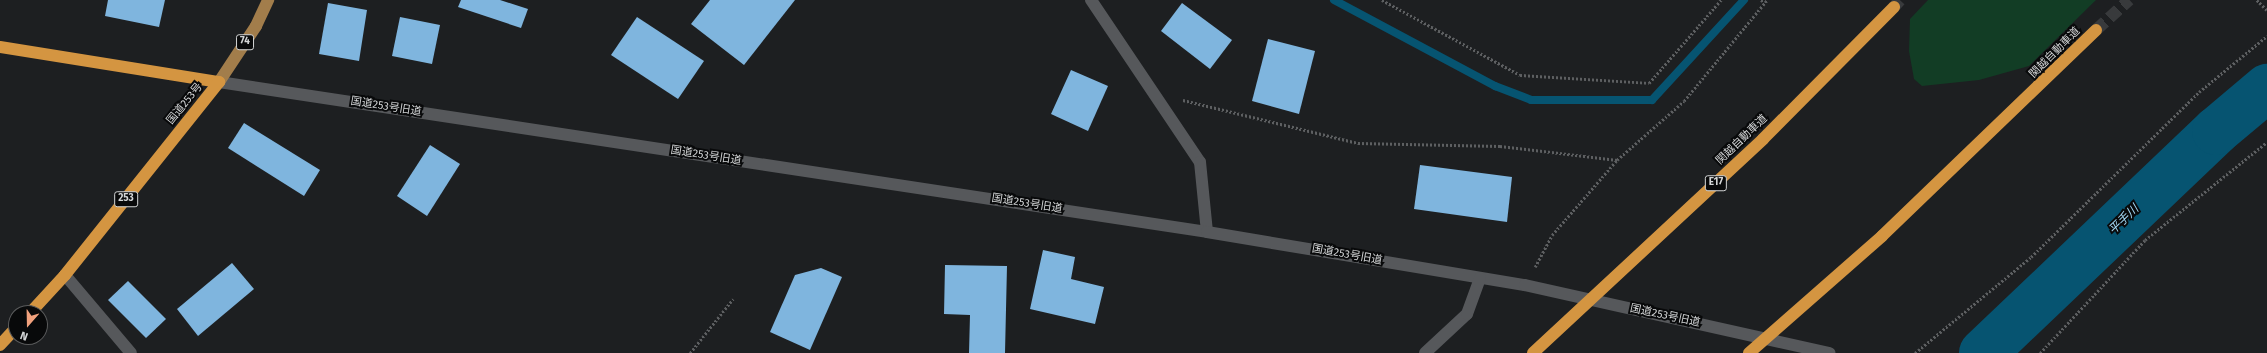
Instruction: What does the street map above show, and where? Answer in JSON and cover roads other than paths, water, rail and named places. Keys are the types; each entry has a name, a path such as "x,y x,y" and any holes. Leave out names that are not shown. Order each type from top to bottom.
{"highway":[{"name":"関越自動車道","path":"1533,353 1763,139 1894,7"},
{"name":"関越自動車道","path":"1749,353 1882,236 2096,30"},
{"name":"国道253号","path":"0,47 219,82 65,275 37,305"},
{"path":"0,345 8,336"}],"main road":[{"name":"74","path":"219,82 256,26 268,0"}],"street":[{"path":"1091,0 1200,162 1207,232"},
{"name":"国道253号旧道","path":"219,82 1207,232 1525,285 1711,325 1830,353"},
{"path":"65,275 131,353"},
{"path":"1424,353 1467,314 1480,278"}],"waterway":[{"path":"1334,0 1495,86 1531,100 1652,100 1744,0"},
{"name":"平手川","path":"1983,353 2216,131 2267,88"}],"tunnel":[{"path":"1894,7 1900,0"},
{"path":"2096,30 2129,0"}]}
